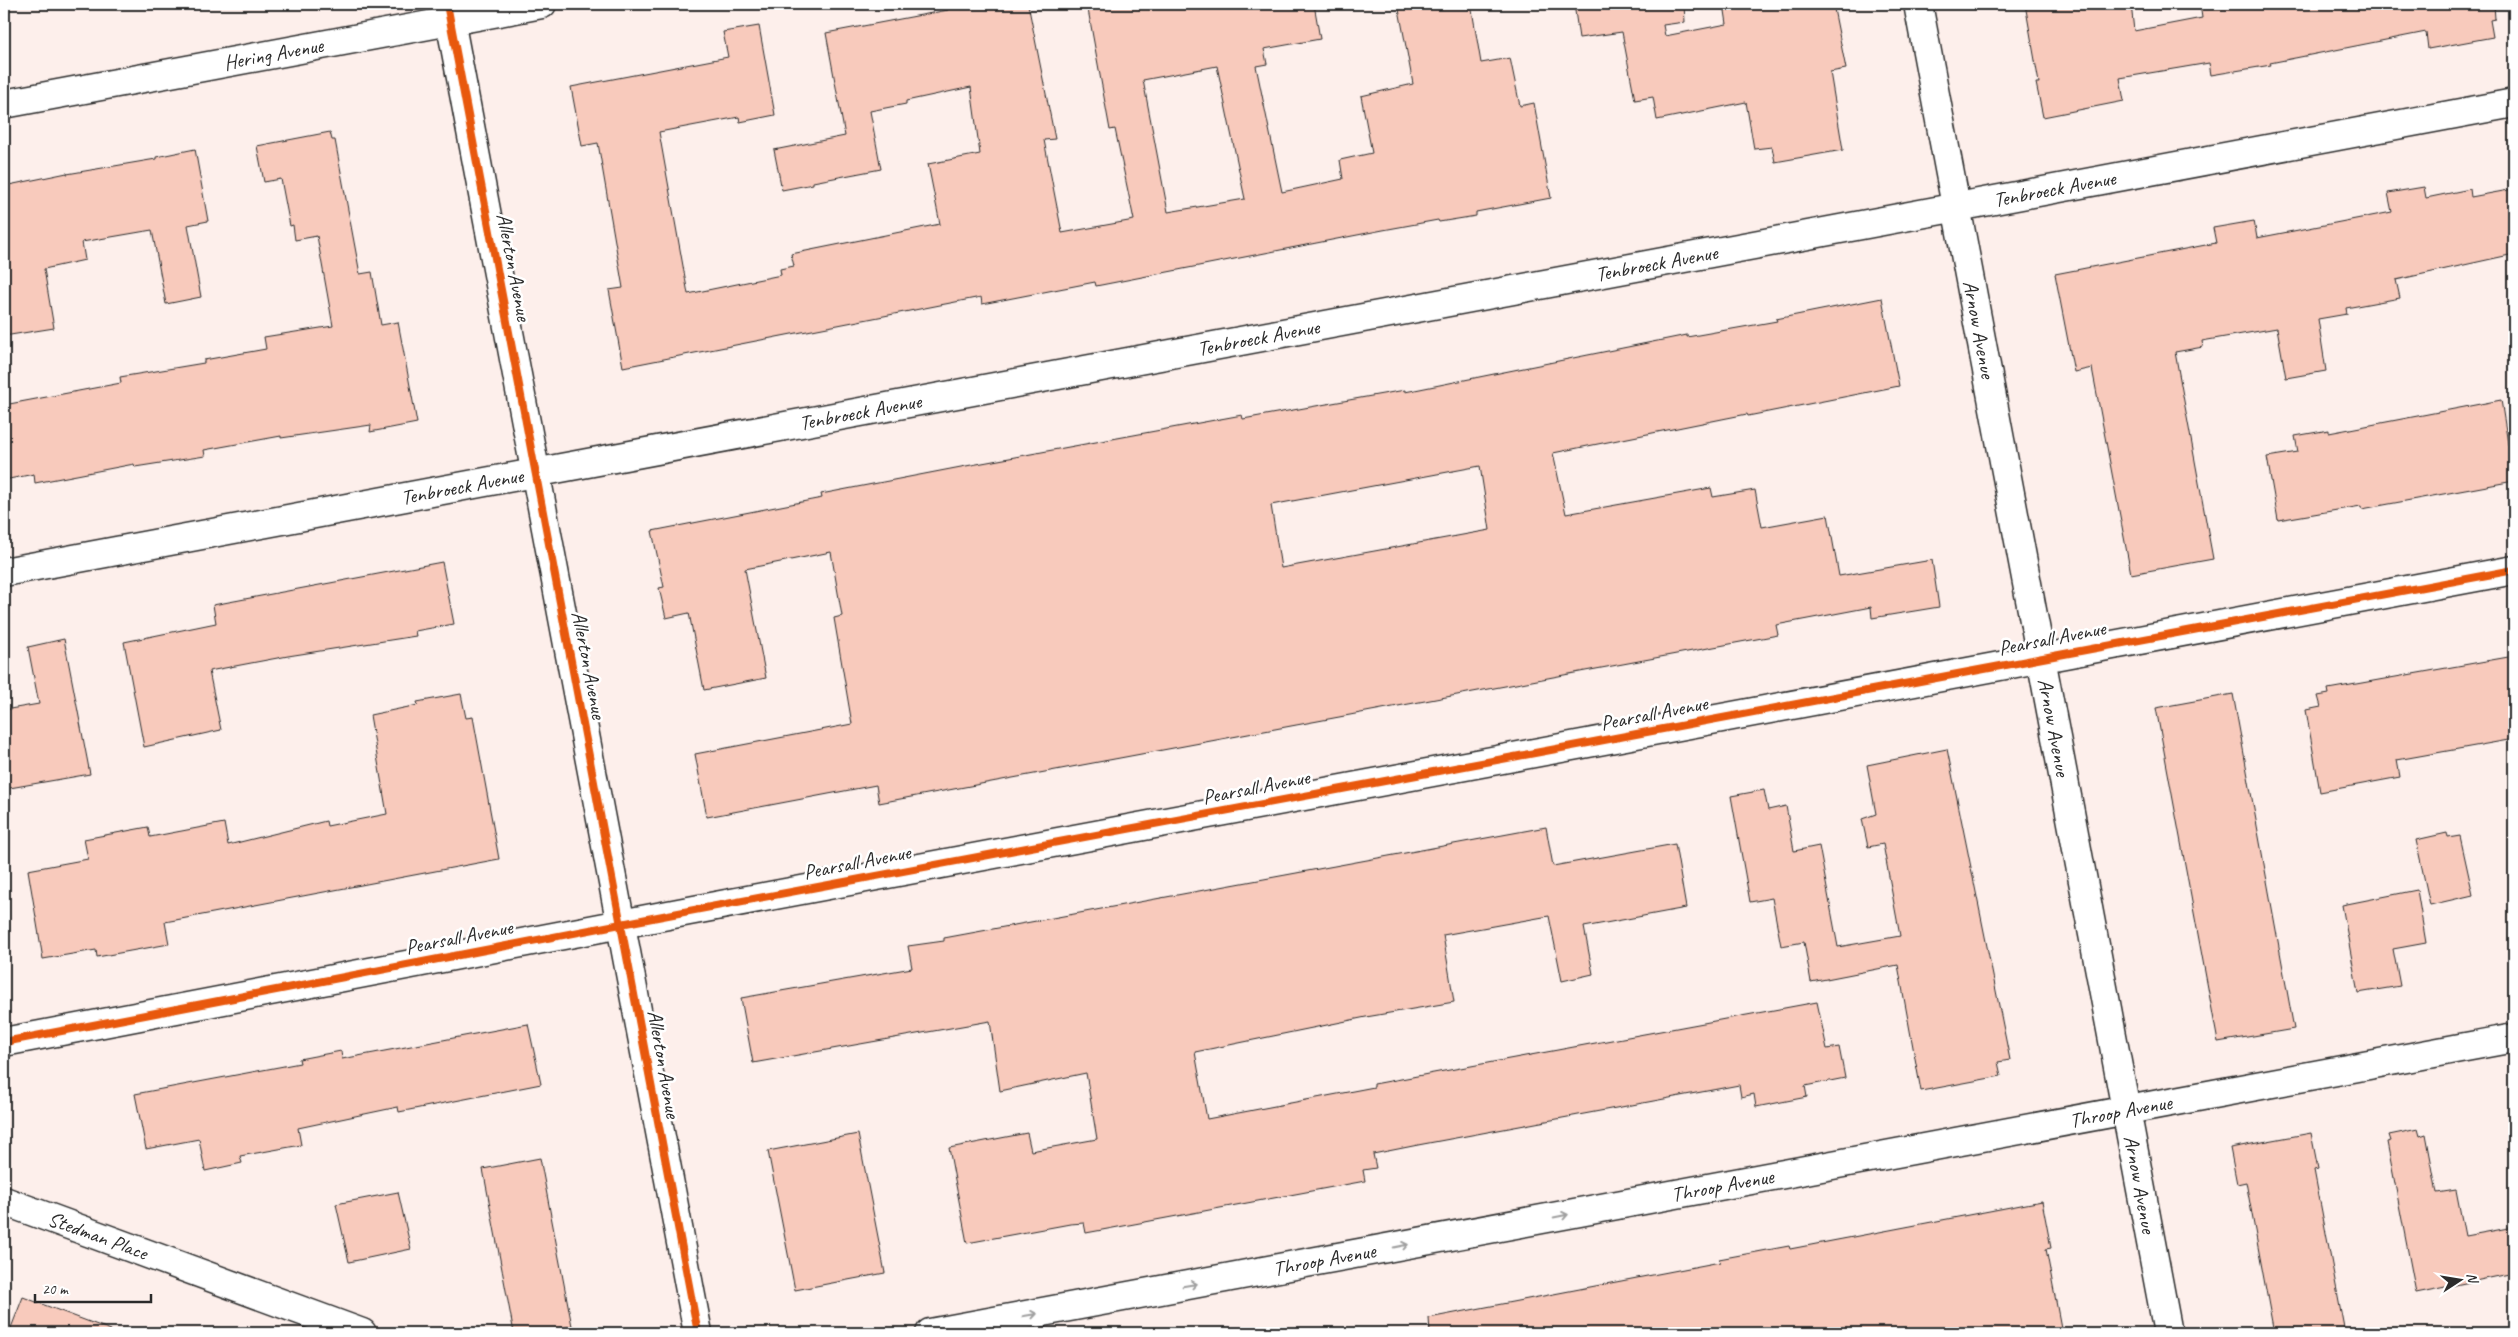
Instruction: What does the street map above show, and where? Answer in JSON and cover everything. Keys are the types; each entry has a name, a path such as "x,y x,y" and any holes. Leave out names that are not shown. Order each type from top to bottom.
{"street":[{"name":"Hering Avenue","path":"4,104 449,12 542,4"},
{"name":"Arnow Avenue","path":"1918,4 2168,1333"},
{"name":"Allerton Avenue","path":"449,12 698,1333"},
{"name":"Tenbroeck Avenue","path":"4,572 2514,103"},
{"name":"Pearsall Avenue","path":"4,1042 620,924 2514,570"},
{"name":"Throop Avenue","path":"930,1333 2514,1038"},
{"name":"Stedman Place","path":"4,1201 362,1333"}],"building":[{"path":"947,4 1028,4 1055,139 1044,140 1062,233 1134,220 1115,129 1110,130 1087,4 1314,4 1320,39 1264,49 1267,64 1256,66 1282,192 1343,179 1340,160 1372,153 1361,96 1413,84 1398,4 1471,4 1481,63 1510,58 1520,106 1534,103 1551,198 1476,212 1476,216 1439,222 1438,220 1383,230 1096,286 1095,282 982,304 981,297 623,367 609,290 623,288 598,143 582,146 571,87 728,57 723,32 759,26 775,115 740,122 739,117 659,132 688,294 781,275 780,269 794,266 791,254 940,224 928,164 980,154 971,87 906,101 906,104 870,111 881,169 782,190 774,150 845,136 826,33 948,10","holes":["1217,66 1245,199 1168,212 1143,80"]},
{"path":"1574,4 1684,4 1685,22 1663,25 1665,36 1727,24 1724,4 1833,4 1846,69 1830,72 1843,150 1775,162 1772,147 1754,149 1746,102 1657,120 1653,97 1635,100 1622,32 1579,38"},
{"path":"2025,4 2131,4 2134,31 2202,18 2200,4 2494,4 2495,19 2490,20 2493,37 2428,49 2426,32 2270,63 2271,65 2211,75 2209,63 2120,78 2124,101 2043,117 2036,83 2039,83"},
{"path":"330,132 332,140 335,140 360,274 372,272 381,325 398,322 417,423 370,432 371,425 281,438 281,436 204,450 205,456 135,467 134,464 35,483 34,474 4,480 4,405 121,383 120,377 204,363 204,360 266,349 264,337 333,326 317,236 295,240 293,225 290,226 281,179 264,182 257,146"},
{"path":"195,149 208,221 188,225 201,297 166,304 152,230 82,242 85,260 44,269 54,328 4,336 4,186 67,173 156,159 156,157"},
{"path":"2424,187 2426,198 2470,189 2471,197 2514,189 2514,254 2396,280 2400,298 2346,308 2347,314 2318,319 2326,371 2286,378 2277,328 2202,341 2203,347 2175,352 2213,559 2131,574 2092,368 2074,372 2055,274 2216,243 2213,228 2254,221 2257,238 2392,212 2388,193"},
{"path":"1882,298 1899,386 1553,453 1566,514 1711,488 1713,497 1755,490 1762,527 1828,515 1839,576 1932,560 1939,607 1872,618 1871,607 1776,625 1778,635 879,803 876,785 707,817 695,754 852,724 834,618 842,616 831,552 745,569 766,678 704,690 689,613 666,618 659,588 664,587 652,531 822,498 821,494 966,466 1242,415 1243,419 1405,390 1405,392 1687,335 1687,337 1777,321 1776,319","holes":["1480,466 1490,530 1281,568 1271,505"]},
{"path":"2501,400 2514,481 2362,509 2361,506 2278,520 2267,457 2298,452 2295,436 2329,430 2329,433"},
{"path":"442,562 454,624 415,631 416,636 288,656 209,671 221,730 144,747 124,642 216,623 213,605"},
{"path":"64,639 90,774 4,789 4,710 39,704 28,647"},
{"path":"2514,656 2514,739 2397,760 2400,777 2320,792 2306,710 2321,707 2318,696 2329,694 2328,689"},
{"path":"461,694 466,718 473,717 499,859 165,922 169,944 97,957 96,950 43,959 28,870 88,859 84,839 148,827 150,837 224,823 228,845 326,821 327,826 387,814 370,715 418,705 417,702"},
{"path":"2233,694 2294,1029 2218,1042 2156,708"},
{"path":"1947,749 2010,1060 1998,1062 2001,1076 1921,1091 1898,965 1811,982 1804,942 1781,946 1772,898 1750,902 1731,796 1764,790 1768,810 1786,806 1794,851 1819,846 1838,947 1900,936 1883,844 1868,847 1862,819 1876,814 1867,765"},
{"path":"1546,827 1553,866 1675,844 1686,908 1584,927 1593,974 1562,981 1549,916 1443,935 1454,1002 1366,1017 1195,1052 1207,1119 1374,1087 1374,1084 1817,1002 1827,1049 1839,1047 1845,1078 1805,1086 1807,1097 1756,1107 1754,1094 1741,1097 1739,1085 1418,1145 1373,1154 1376,1168 1363,1170 1365,1181 1086,1233 1084,1223 1070,1224 967,1243 949,1148 1027,1133 1031,1151 1097,1139 1086,1073 1000,1091 990,1021 753,1063 741,998 912,968 908,946 944,941 944,938"},
{"path":"2447,833 2448,838 2460,836 2473,895 2430,905 2416,840"},
{"path":"2417,890 2426,943 2393,949 2400,986 2358,993 2342,905"},
{"path":"528,1024 541,1084 399,1112 398,1107 298,1128 301,1145 240,1156 242,1163 205,1171 199,1139 146,1149 135,1094 300,1063 299,1059 341,1051 342,1059"},
{"path":"2418,1129 2420,1136 2426,1134 2437,1193 2456,1190 2465,1236 2514,1227 2514,1273 2416,1293 2387,1142 2391,1141 2389,1135"},
{"path":"2311,1133 2318,1169 2314,1170 2345,1333 2274,1333 2246,1182 2237,1184 2230,1148"},
{"path":"858,1134 885,1273 795,1290 768,1151"},
{"path":"540,1158 572,1326 535,1333 514,1333 483,1169"},
{"path":"398,1192 411,1249 349,1262 336,1204"},
{"path":"2042,1201 2051,1248 2046,1249 2062,1333 1430,1333 1429,1318 1720,1262 1719,1259 1789,1246 1790,1249"},
{"path":"23,1297 111,1330 111,1333 9,1333"}],"cycle path":[{"path":"447,4 698,1333"},
{"path":"4,1042 689,911 2514,570"}]}
